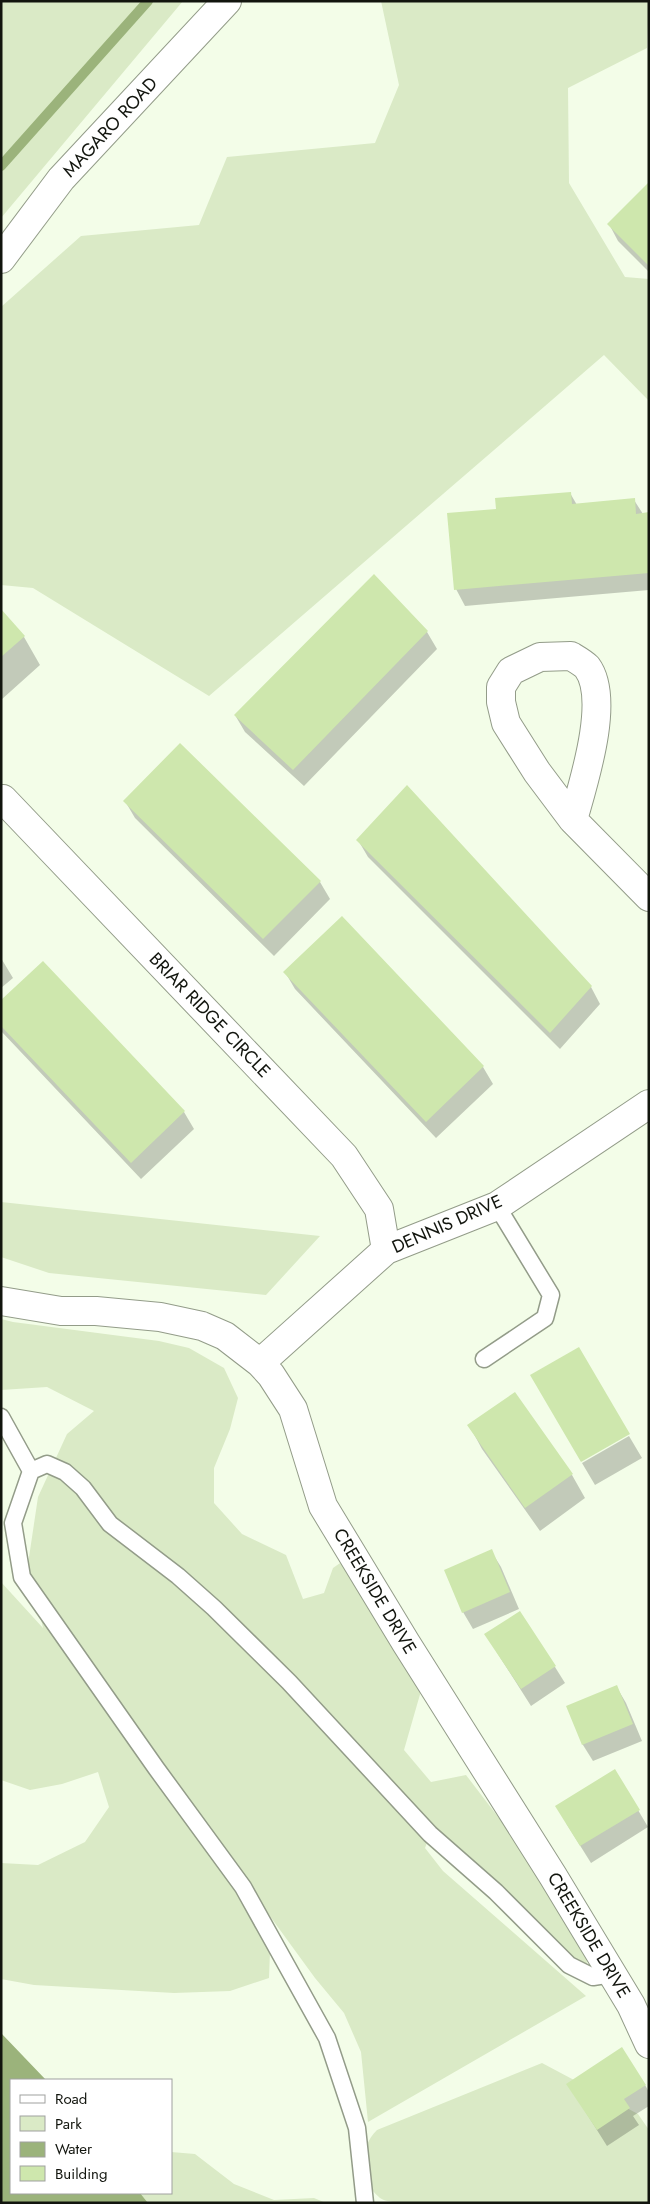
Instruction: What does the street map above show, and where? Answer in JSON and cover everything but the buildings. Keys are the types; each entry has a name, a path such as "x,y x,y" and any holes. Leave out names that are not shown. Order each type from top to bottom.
{"street":[{"name":"MAGARO ROAD","path":"1,259 61,179 227,1"},
{"path":"573,820 590,762 596,713 596,685 586,666 571,656 540,656 511,671 502,687 501,702 506,723 537,772 573,820 649,897"},
{"name":"BRIAR RIDGE CIRCLE","path":"2,798 344,1156 379,1209 386,1250"},
{"name":"DENNIS DRIVE","path":"260,1363 386,1250 497,1206 649,1104"},
{"name":"CREEKSIDE DRIVE","path":"1,1301 61,1311 160,1317 202,1326 225,1336 271,1374 293,1409 324,1506 631,2005 649,2044"}],"lane":[{"path":"484,1359 545,1318 551,1295 497,1206"},
{"path":"1,1417 31,1471"},
{"path":"365,2203 357,2128 327,2038 243,1886 156,1768 22,1577 13,1523 31,1471 47,1464 65,1472 83,1488 110,1524 178,1576 214,1608 289,1682 430,1834 496,1892 569,1965 593,1977 612,1974"}],"green space":[{"path":"1,1 183,1 1,218"},
{"path":"381,1 649,1 647,48 568,88 569,183 625,277 649,279 649,401 604,355 209,696 33,588 1,585 1,307 81,236 199,225 227,157 375,143 399,85"},
{"path":"1,1202 320,1236 266,1295 49,1273 1,1257"},
{"path":"1,1319 159,1341 189,1348 224,1368 238,1398 230,1429 214,1468 214,1503 242,1534 286,1555 303,1599 324,1593 333,1568 343,1561 423,1684 404,1750 431,1782 466,1775 583,1928 589,1981 431,1832 425,1848 443,1871 586,1996 368,2122 361,2052 344,2013 315,1978 264,1908 270,1952 269,1978 230,1991 174,1993 34,1985 1,1979 1,1863 38,1865 85,1842 109,1807 98,1772 62,1784 30,1790 1,1780 1,1582 43,1628 28,1564 38,1497 67,1434 94,1411 47,1387 1,1390"},
{"path":"542,2063 638,2114 649,2130 649,2203 399,2203 382,2199 373,2191 364,2174 363,2164 366,2146 377,2130"},
{"path":"172,2152 195,2154 234,2184 274,2200 314,2198 326,2203 148,2203 141,2194 172,2194"}],"water":[{"path":"1,2033 45,2079 10,2079 10,2194 141,2194 148,2203 1,2203"}],"waterway":[{"path":"1,166 148,1"}]}
